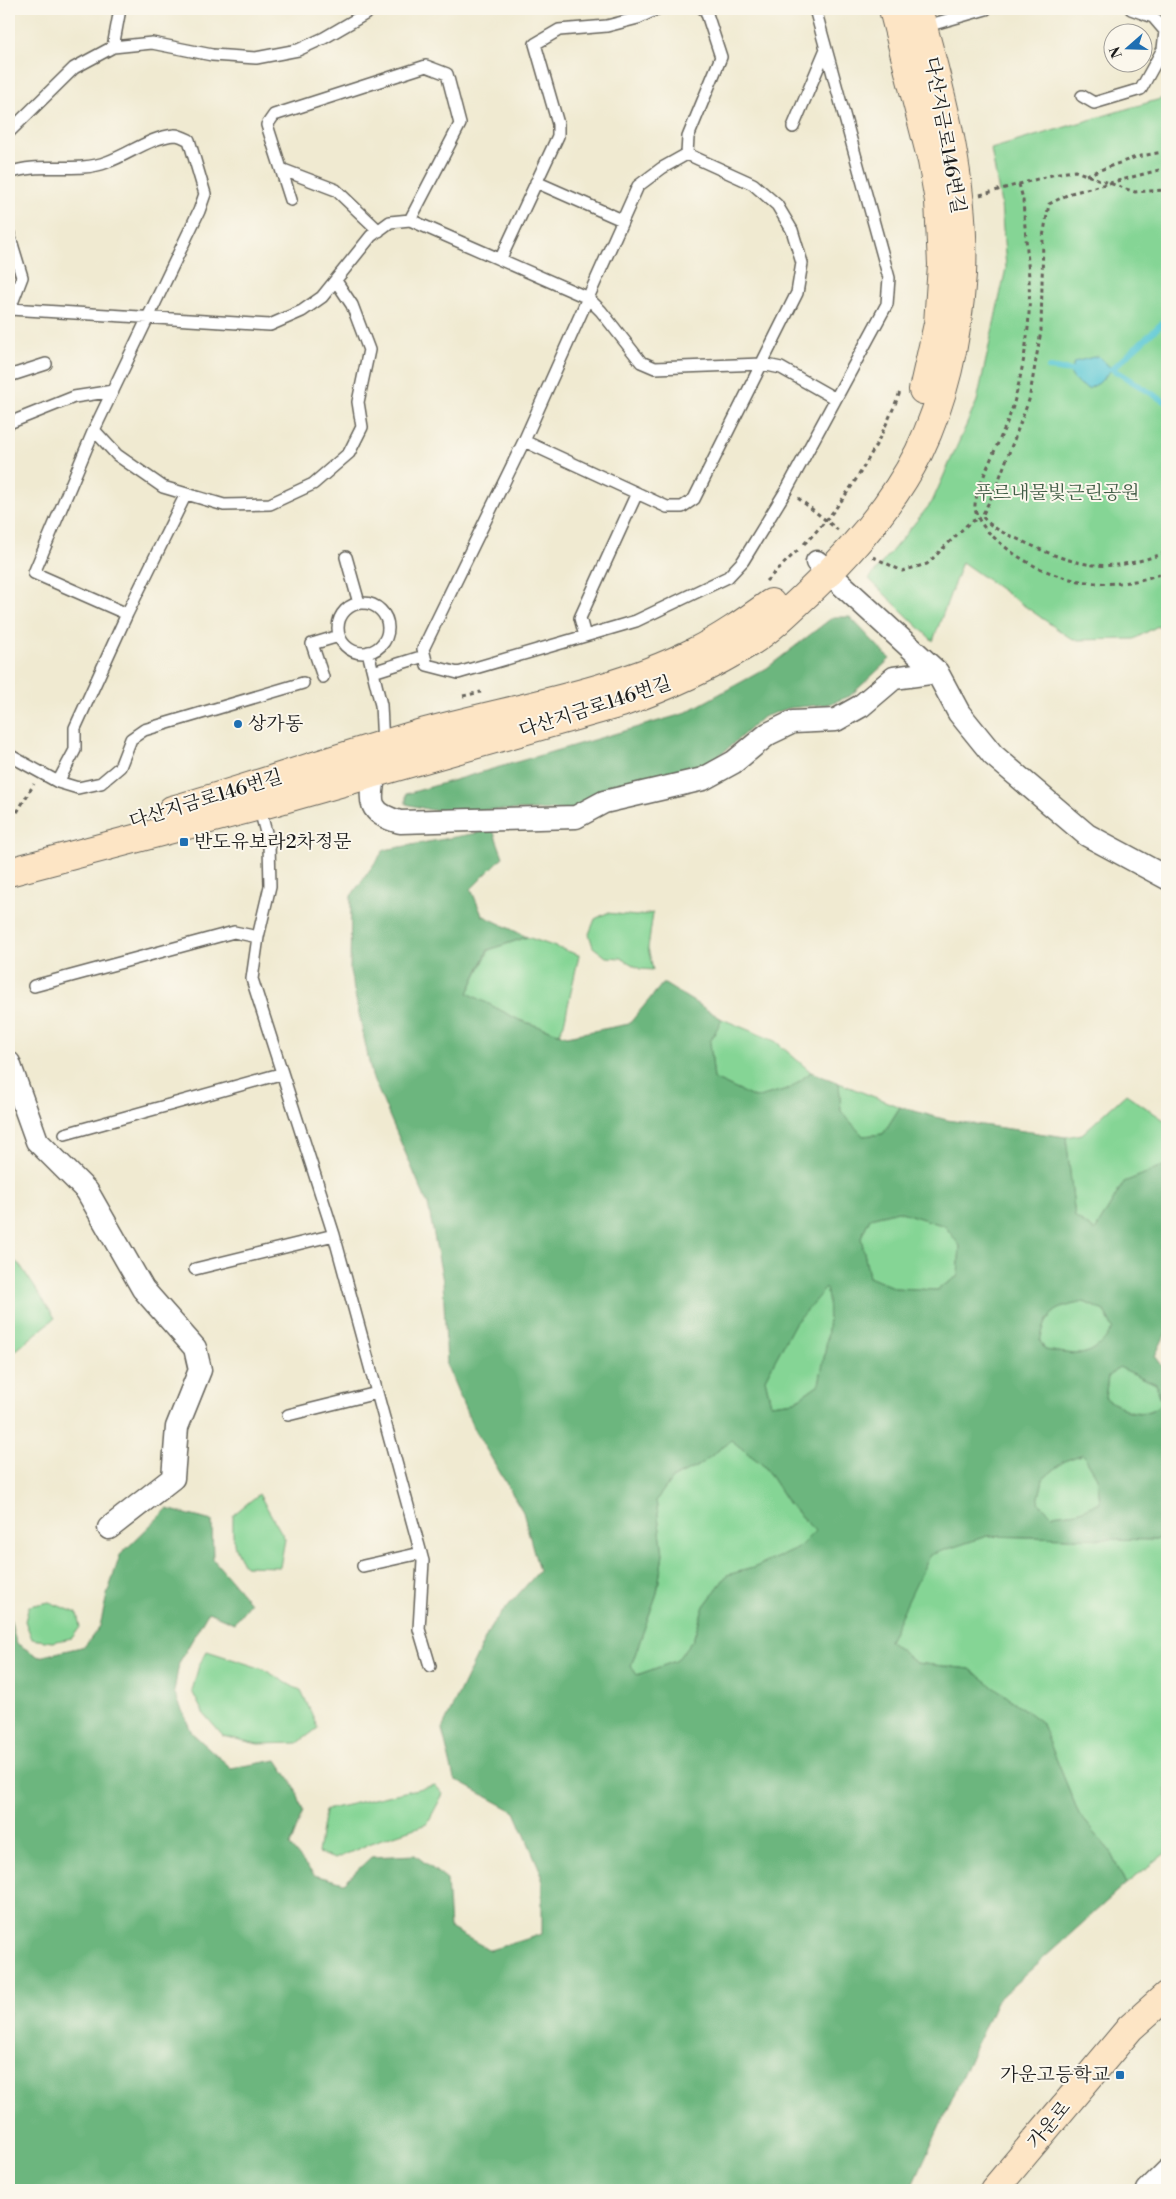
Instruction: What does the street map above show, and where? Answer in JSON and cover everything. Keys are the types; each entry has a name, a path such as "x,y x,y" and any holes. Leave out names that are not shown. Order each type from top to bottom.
{"street":[{"name":"다산지금로146번길","path":"12,859 235,792 621,703 665,687 705,668 751,642 795,605 823,567 886,506 918,452 940,398 956,334 962,273 961,214 943,104 909,19"},
{"path":"823,567 937,672 958,713 993,755 1087,835 1167,878"},
{"path":"379,759 370,796 382,817 400,822 576,817 604,802 703,779 734,762 768,734 793,722 836,720 861,706 894,678 937,672"},
{"name":"다산지금로146번길","path":"12,859 259,806 379,759"},
{"path":"9,1063 37,1141 87,1191 143,1289 195,1348 200,1370 177,1427 173,1478 110,1528"},
{"name":"가운로","path":"994,2190 1130,2028 1167,1995"},
{"path":"1148,2190 1167,2171"}],"lane":[{"path":"113,47 120,9"},
{"path":"9,132 74,68 113,47 152,43 212,55 256,58 298,50 324,38 367,13 370,9"},
{"path":"501,258 558,136 558,124 535,44 559,30 607,26 638,18 657,9"},
{"path":"687,154 688,137 721,57 706,11 703,9"},
{"path":"687,154 662,168 638,186 524,441 423,649 426,665 458,673 585,636 636,621 728,577 743,561 787,489 834,398 887,304 889,278 815,9"},
{"path":"909,19 986,9"},
{"path":"1082,96 1094,103 1141,89 1163,49 1164,31 1153,17 1131,9"},
{"path":"793,126 826,49"},
{"path":"291,200 267,125 274,115 426,66 446,74 460,124 410,220"},
{"path":"9,173 20,169 88,168 108,162 144,144 176,135 189,140 205,194 199,211 149,318 94,430 34,573 127,614"},
{"path":"524,441 667,507 682,508 694,499 797,293 802,263 792,230 777,205 753,184 687,154"},
{"path":"281,169 336,190 379,230"},
{"path":"536,182 622,220"},
{"path":"9,234 22,277 9,310 270,326 302,311 322,297 371,236 390,222 410,220 501,258 588,298 601,311 641,362 655,368 762,364 781,368 834,398"},
{"path":"94,430 117,455 163,487 224,505 270,504 313,484 349,453 362,427 358,402 369,350 352,305 336,280"},
{"path":"9,376 46,364"},
{"path":"9,423 74,397 113,391"},
{"path":"585,636 580,618 637,493"},
{"path":"58,782 75,750 76,728 127,614 186,494"},
{"path":"346,557 359,603"},
{"path":"364,602 376,606 384,614 388,626 386,638 379,647 368,652 356,652 346,646 339,636 338,624 343,612 352,605 359,603 364,602"},
{"path":"323,677 312,644 339,636"},
{"path":"368,652 380,705 379,759"},
{"path":"373,672 424,656"},
{"path":"9,755 58,782 78,788 101,783 120,767 131,739 144,730 303,683"},
{"path":"259,806 269,844 270,886 258,937 252,979 280,1074 334,1235 423,1560 419,1629 430,1666"},
{"path":"34,986 234,932 258,937"},
{"path":"65,1134 280,1074"},
{"path":"195,1269 334,1235"},
{"path":"288,1415 377,1393"},
{"path":"363,1566 421,1553"}],"path":[{"path":"1086,175 1136,157 1167,150"},
{"path":"867,553 902,570 927,564 970,522 981,517 995,490 1029,400 1041,331 1044,237 1049,204 1072,193 1167,168"},
{"path":"978,196 1059,173 1075,171 1107,184 1135,192 1167,190"},
{"path":"1019,184 1023,199 1029,313 1013,406 979,491 975,507 990,534 1012,553 1046,572 1078,580 1116,584 1156,576 1167,571"},
{"path":"764,583 826,520 861,472 881,438 903,386"},
{"path":"787,489 835,527"},
{"path":"981,517 996,529 1064,560 1091,565 1118,565 1167,552"},
{"path":"457,698 483,692"},
{"path":"13,819 40,772"}],"green space":[{"name":"푸르내물빛근린공원","path":"1167,97 1167,621 1134,639 1073,640 962,562 933,641 869,579 932,502 977,401 1006,268 1001,204 991,149"},
{"path":"833,617 850,617 890,659 850,696 829,704 789,708 763,717 725,751 697,771 576,810 431,810 406,804 406,794 683,714 767,668"},
{"path":"493,830 503,857 471,889 482,915 527,937 488,950 468,993 519,1020 567,1036 629,1024 663,983 722,1019 710,1042 714,1079 755,1098 791,1088 811,1072 839,1083 841,1111 863,1136 883,1134 900,1107 947,1120 1066,1137 1075,1217 1095,1231 1124,1182 1167,1165 1167,1331 1155,1356 1167,1372 1167,1534 1155,1540 987,1536 930,1555 889,1641 916,1663 970,1669 1041,1722 1079,1814 1109,1850 1126,1884 996,2001 911,2190 9,2190 9,1613 16,1643 39,1657 85,1646 100,1626 107,1595 120,1555 167,1509 212,1521 213,1559 250,1603 234,1623 208,1612 179,1663 174,1692 192,1733 231,1768 277,1760 295,1787 303,1811 290,1846 314,1875 344,1883 371,1857 415,1855 447,1880 450,1928 490,1950 542,1934 542,1875 515,1812 454,1779 442,1729 492,1624 539,1571 523,1512 472,1425 447,1366 443,1281 428,1205 372,1076 350,971 351,896 384,850","holes":["898,1211 945,1226 960,1246 958,1276 937,1290 895,1288 869,1277 861,1237 870,1218","826,1288 829,1312 826,1348 819,1384 795,1401 771,1404 765,1379 795,1323","1084,1302 1104,1311 1113,1329 1091,1351 1076,1354 1045,1350 1040,1341 1046,1323 1054,1312 1066,1306","1119,1367 1156,1384 1162,1403 1147,1412 1140,1413 1127,1410 1105,1398 1108,1377","731,1440 764,1466 789,1504 815,1531 797,1549 753,1568 727,1575 704,1606 693,1640 676,1661 637,1675 631,1666 657,1593 663,1554 656,1500 673,1478 700,1465","1083,1454 1097,1477 1100,1502 1078,1512 1052,1515 1038,1502 1043,1479 1064,1461"]},
{"path":"607,913 636,916 653,913 648,948 653,970 640,969 621,958 606,957 593,947 589,934 595,919"},
{"path":"527,937 579,955 564,1024 559,1033 519,1020 468,993 489,950"},
{"path":"722,1019 775,1041 811,1072 791,1088 755,1098 714,1079 710,1042"},
{"path":"839,1083 900,1107 883,1134 863,1136 841,1111"},
{"path":"1126,1094 1167,1122 1167,1165 1124,1182 1095,1231 1075,1217 1066,1137 1082,1134"},
{"path":"898,1211 945,1226 960,1246 958,1276 937,1290 895,1288 869,1277 861,1237 870,1218"},
{"path":"9,1257 20,1265 55,1318 14,1352 9,1353"},
{"path":"826,1287 829,1311 826,1348 819,1384 795,1401 771,1404 765,1379 795,1323"},
{"path":"1084,1302 1104,1311 1113,1329 1105,1339 1091,1351 1084,1353 1076,1354 1045,1350 1040,1341 1049,1317 1066,1306"},
{"path":"1119,1367 1156,1384 1162,1403 1147,1411 1134,1412 1105,1398 1108,1377"},
{"path":"731,1440 764,1466 789,1504 815,1531 797,1549 753,1568 727,1575 704,1606 693,1640 676,1661 637,1675 631,1666 657,1593 663,1554 656,1500 673,1478 700,1465"},
{"path":"1083,1454 1097,1477 1100,1502 1078,1512 1051,1515 1038,1502 1043,1479 1064,1461"},
{"path":"259,1494 285,1539 280,1567 245,1566 235,1547 233,1515"},
{"path":"1167,1534 1167,1852 1126,1884 1109,1850 1079,1814 1041,1722 970,1669 916,1663 889,1641 929,1555 987,1536 1155,1540"},
{"path":"49,1602 77,1613 80,1627 72,1638 52,1642 32,1639 25,1621 29,1606"},
{"path":"207,1651 263,1669 302,1692 318,1728 298,1743 258,1744 223,1736 203,1713 192,1691 199,1665"},
{"path":"435,1785 443,1794 427,1824 376,1841 335,1859 318,1853 325,1810"}],"water":[{"path":"1098,356 1112,369 1099,383 1088,389 1077,383 1071,375 1074,362"}],"waterway":[{"path":"1167,319 1112,369 1167,403"},
{"path":"1049,368 1072,371"}],"place":[{"name":"상가동","path":"238,724"},
{"name":"반도유보라2차정문","path":"184,842"},
{"name":"가운고등학교","path":"1120,2075"}]}
